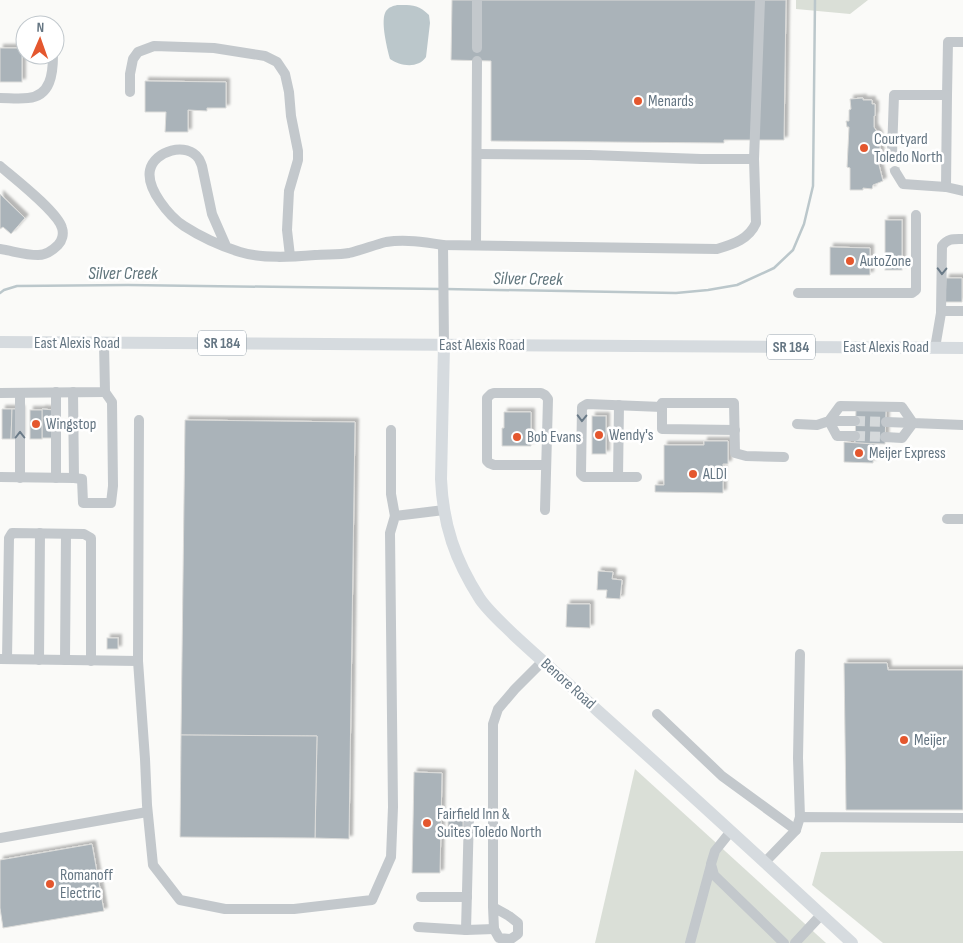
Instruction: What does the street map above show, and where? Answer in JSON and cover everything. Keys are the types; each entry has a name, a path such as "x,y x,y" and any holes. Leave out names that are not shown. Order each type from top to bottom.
{"main road":[{"name":"East Alexis Road","path":"0,342 963,348"},
{"name":"Benore Road","path":"444,345 441,479 444,510 449,534 459,561 481,600 542,660 852,943"}],"street":[{"path":"477,0 477,48"},
{"path":"226,246 212,214 199,158 186,150 167,152 159,156 153,162 150,179 159,200 171,216 184,226 211,240 240,252 263,256 348,253 387,242 411,240 443,245 718,249 736,243 753,230 756,223 754,159 760,0"},
{"path":"946,187 948,42 963,42"},
{"path":"130,92 130,74 133,60 138,52 154,46 214,48 265,56 277,62 286,74 291,116 298,151 298,160 288,190 287,230 290,256"},
{"path":"476,245 477,61"},
{"path":"0,98 28,98 45,90 50,81 53,65"},
{"path":"892,153 894,95 947,95"},
{"path":"477,154 754,159"},
{"path":"0,166 57,218 63,228 63,236 60,244 50,252 40,255 0,249"},
{"path":"895,171 903,184 946,187 963,191"},
{"path":"798,293 912,293 916,290 916,215"},
{"path":"935,348 941,311 942,246 951,239 963,239"},
{"path":"443,245 444,345"},
{"path":"941,311 963,312"},
{"path":"0,478 78,478 86,483 87,492 91,497 96,499 106,495 108,490 107,395 104,343"},
{"path":"56,392 56,478"},
{"path":"0,393 73,392 107,395 112,402 113,486 111,504 82,503 78,478 73,392"},
{"path":"20,393 20,478"},
{"path":"545,510 548,399 541,393 490,394 487,398 487,461 494,465 546,465"},
{"path":"735,430 662,429 662,403 734,403 735,430 735,453 746,456 784,457"},
{"path":"636,477 584,477 581,474 582,406 586,404 662,407"},
{"path":"618,477 619,405"},
{"path":"829,421 840,406 902,407 913,423"},
{"path":"139,420 138,661 152,865 180,900 226,909 294,909 372,900 391,857 393,807 390,533 395,516 391,494 391,430"},
{"path":"829,421 837,436 855,436"},
{"path":"798,424 855,421"},
{"path":"886,422 963,425"},
{"path":"886,437 902,438 913,423"},
{"path":"395,516 444,510"},
{"path":"947,519 963,519"},
{"path":"91,660 91,538 84,534 12,533 8,538 4,659 138,661"},
{"path":"39,660 40,534"},
{"path":"65,660 66,534"},
{"path":"765,862 796,830 800,817 798,758 800,654"},
{"path":"492,907 509,916 518,924 518,934 511,939 499,938 494,929 492,907 492,724 498,709 542,660"},
{"path":"656,714 722,776 796,830"},
{"path":"0,838 148,812"},
{"path":"466,930 469,814 492,814"},
{"path":"800,817 963,818"},
{"path":"690,943 715,851 731,831"},
{"path":"711,864 714,875 784,943"},
{"path":"421,896 467,897"},
{"path":"795,943 821,915"},
{"path":"418,928 494,929"}],"shaded area":[{"path":"796,0 868,0 850,14 796,9"},
{"path":"397,5 418,7 429,15 430,23 426,57 423,61 414,65 404,65 390,59 385,34 384,15 388,9"},
{"path":"635,769 826,943 595,943"},
{"path":"963,851 963,943 883,943 812,885 821,852"}],"building":[{"name":"Menards","path":"452,0 786,0 784,140 724,140 724,143 491,141 491,61 451,60"},
{"path":"0,48 15,48 15,65 22,65 22,82 0,82"},
{"path":"145,81 226,82 226,108 207,108 207,111 188,110 188,132 165,132 166,112 145,112"},
{"name":"Courtyard Toledo North","path":"863,98 863,100 872,100 872,104 875,104 874,127 879,135 881,161 878,161 883,181 873,185 872,189 850,190 850,168 847,167 849,127 847,127 846,121 849,121 850,99"},
{"path":"0,194 25,218 11,234 3,227 0,229"},
{"path":"885,220 902,220 902,270 885,270"},
{"name":"AutoZone","path":"830,247 870,248 870,275 830,275"},
{"path":"946,278 962,278 962,302 945,302"},
{"path":"2,409 12,409 11,439 2,439"},
{"path":"12,409 21,409 21,439 11,439"},
{"path":"42,409 54,410 53,438 42,438"},
{"path":"856,409 886,410 885,444 855,443"},
{"name":"Wingstop","path":"30,410 42,410 42,439 30,439"},
{"name":"Bob Evans","path":"504,412 531,412 531,446 502,446"},
{"name":"Wendy's","path":"592,416 606,416 606,454 592,454"},
{"path":"185,420 355,422 349,839 315,838 317,736 181,735"},
{"name":"ALDI","path":"704,441 728,441 728,464 723,464 723,493 655,492 655,485 664,485 664,445 704,445"},
{"name":"Meijer Express","path":"844,442 874,444 873,463 844,462"},
{"path":"598,571 613,572 612,579 622,580 620,599 606,598 607,590 597,590"},
{"path":"567,604 590,604 590,628 566,627"},
{"path":"107,638 118,638 118,649 107,649"},
{"name":"Meijer","path":"844,663 887,663 888,670 963,670 963,810 846,810"},
{"path":"181,735 317,736 315,838 180,837"},
{"name":"Fairfield Inn & Suites Toledo North","path":"414,772 442,773 440,873 412,873"},
{"path":"448,820 463,820 463,833 448,833"},
{"name":"Romanoff Electric","path":"92,844 104,911 3,928 0,908 0,860"}],"waterway":[{"name":"Silver Creek","path":"445,289 676,293 737,285 774,268 793,250 804,224 813,186 815,0"},
{"name":"Silver Creek","path":"0,293 17,286 128,285 440,289"}],"tunnel":[{"path":"892,153 895,171"},
{"path":"855,421 886,422"},
{"path":"855,436 885,437"}],"place":[{"name":"Menards","path":"638,101"},
{"name":"Courtyard Toledo North","path":"864,148"},
{"name":"AutoZone","path":"850,261"},
{"name":"Wingstop","path":"36,424"},
{"name":"Wendy's","path":"599,435"},
{"name":"Bob Evans","path":"517,437"},
{"name":"Meijer Express","path":"859,453"},
{"name":"ALDI","path":"693,474"},
{"name":"Meijer","path":"904,740"},
{"name":"Fairfield Inn & Suites Toledo North","path":"427,823"},
{"name":"Romanoff Electric","path":"50,884"}]}
